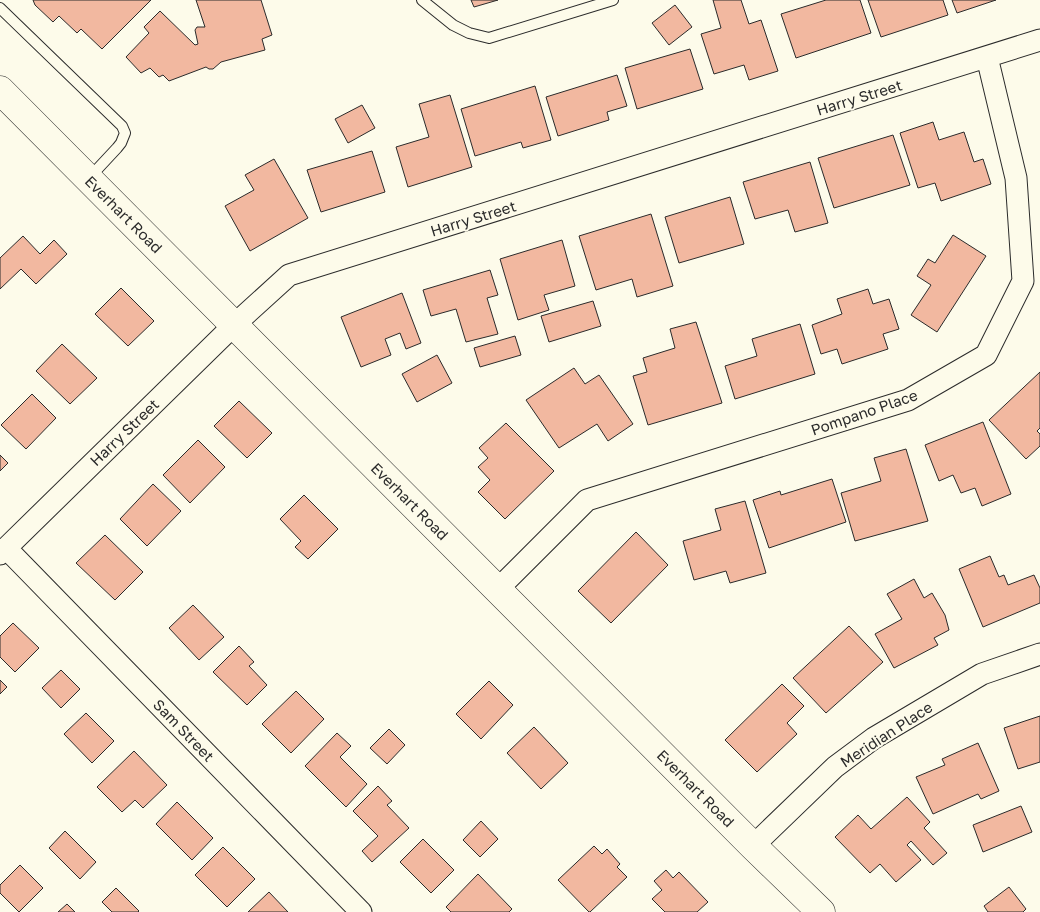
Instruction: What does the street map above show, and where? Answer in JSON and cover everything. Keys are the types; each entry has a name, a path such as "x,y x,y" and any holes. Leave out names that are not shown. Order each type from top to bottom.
{"main road":[{"name":"Everhart Road","path":"0,90 820,912"}],"street":[{"name":"Harry Street","path":"3,551 234,325 289,275 1040,40"},
{"name":"Pompano Place","path":"498,589 587,500 908,400 986,355 1023,281 1016,178 987,57"},
{"name":"Sam Street","path":"3,551 361,912"},
{"name":"Meridian Place","path":"753,846 835,767 874,738 982,674 1040,654"}],"lane":[{"path":"422,0 453,25 469,33 489,38 613,0"},
{"path":"0,8 122,126 125,133 121,143 88,178"}],"building":[{"path":"33,0 151,0 102,49 81,29 77,33 59,16 53,22 35,5"},
{"path":"196,0 261,0 272,35 262,39 265,50 221,62 213,69 206,67 169,81 163,75 159,77 150,68 141,73 126,57 149,33 144,27 160,11 195,45 198,44 195,30 197,27 205,27"},
{"path":"471,0 498,0 474,7"},
{"path":"713,0 741,0 749,24 761,20 778,71 749,80 744,65 714,74 701,34 721,28"},
{"path":"826,0 860,0 871,33 796,58 781,14"},
{"path":"868,0 943,0 948,15 881,37"},
{"path":"952,0 996,0 957,13"},
{"path":"675,5 692,27 669,45 652,23"},
{"path":"690,49 703,89 637,109 625,68"},
{"path":"617,75 627,106 607,112 609,120 558,136 546,97"},
{"path":"535,86 551,140 523,148 521,142 475,156 461,109"},
{"path":"450,95 472,167 408,187 396,147 429,137 419,104"},
{"path":"362,105 375,128 348,143 335,119"},
{"path":"933,122 939,140 964,132 974,162 983,159 991,184 941,201 935,183 918,188 900,133"},
{"path":"893,135 910,185 834,208 818,158"},
{"path":"372,151 385,192 321,212 307,170"},
{"path":"274,159 308,218 250,251 225,206 254,190 245,175"},
{"path":"810,162 828,223 795,232 788,210 755,219 743,182"},
{"path":"730,197 744,244 679,263 665,217"},
{"path":"651,214 673,286 637,297 632,279 596,290 579,236"},
{"path":"953,235 986,256 937,332 911,315 931,285 917,276 928,259 935,263"},
{"path":"23,236 40,254 54,240 67,254 36,284 21,269 0,289 0,258"},
{"path":"562,240 575,286 544,295 549,310 518,320 500,259"},
{"path":"490,270 498,295 487,298 498,334 466,342 456,309 431,316 423,290"},
{"path":"121,288 154,321 128,346 95,314"},
{"path":"868,289 873,304 889,299 899,329 883,334 888,349 842,364 837,349 821,354 812,325 842,314 837,299"},
{"path":"402,293 421,343 406,349 400,333 385,339 391,355 361,367 341,317"},
{"path":"593,301 601,326 549,342 541,316"},
{"path":"696,322 722,403 648,425 633,376 647,372 643,358 675,348 670,329"},
{"path":"800,324 815,374 735,399 725,366 757,356 752,339"},
{"path":"515,336 521,355 480,367 474,348"},
{"path":"62,344 97,378 70,404 36,371"},
{"path":"437,355 452,383 417,402 402,374"},
{"path":"574,368 585,384 599,375 633,424 608,441 597,424 559,448 526,400"},
{"path":"1040,372 1040,428 1037,431 1040,434 1040,446 1026,459 989,420"},
{"path":"32,394 56,418 26,449 1,425"},
{"path":"239,401 272,433 247,458 214,426"},
{"path":"983,422 1011,494 982,506 975,488 961,493 953,475 939,481 925,445"},
{"path":"506,423 554,471 505,519 478,492 490,480 478,467 488,458 479,448"},
{"path":"198,440 225,467 190,503 163,475"},
{"path":"906,449 928,521 855,541 841,493 881,481 874,458"},
{"path":"0,455 8,463 0,471"},
{"path":"832,479 846,522 769,548 753,500 780,491 781,495"},
{"path":"153,484 181,511 147,546 120,519"},
{"path":"304,495 338,529 308,559 295,547 301,541 280,519"},
{"path":"745,501 766,573 730,583 726,571 694,580 683,541 721,530 715,509"},
{"path":"636,532 668,565 611,623 578,591"},
{"path":"105,535 143,572 115,600 76,563"},
{"path":"990,556 999,577 1004,575 1008,585 1034,575 1040,588 1040,603 983,627 959,569"},
{"path":"914,579 924,598 932,593 945,615 949,630 934,638 938,645 894,668 875,634 902,619 887,594"},
{"path":"193,605 224,637 199,660 169,628"},
{"path":"13,623 39,648 15,672 0,657 0,636"},
{"path":"849,626 883,662 826,713 793,678"},
{"path":"239,646 254,662 249,666 267,685 247,705 213,672"},
{"path":"61,670 80,689 61,708 42,688"},
{"path":"0,680 7,687 0,694"},
{"path":"489,681 513,705 481,739 456,714"},
{"path":"782,684 804,706 787,723 797,734 757,772 725,740"},
{"path":"296,691 324,719 291,753 262,724"},
{"path":"86,713 114,741 92,763 64,734"},
{"path":"1040,716 1040,762 1018,769 1004,728"},
{"path":"534,727 568,763 541,789 507,753"},
{"path":"389,729 405,745 387,764 370,748"},
{"path":"337,733 351,746 340,757 367,784 346,807 305,766"},
{"path":"978,743 999,791 981,799 978,794 933,814 916,777 945,765 942,759"},
{"path":"134,751 167,785 143,808 135,800 122,812 97,787"},
{"path":"378,786 392,801 387,805 409,828 372,862 362,851 378,836 353,811"},
{"path":"907,797 930,822 924,828 947,853 933,865 911,841 907,845 921,860 896,882 880,864 870,873 835,837 858,815 871,829"},
{"path":"177,802 213,838 192,860 156,824"},
{"path":"1021,806 1032,832 983,852 973,825"},
{"path":"481,821 498,839 480,857 463,840"},
{"path":"65,831 96,862 80,879 49,848"},
{"path":"423,839 454,870 431,893 400,862"},
{"path":"594,846 602,854 607,849 620,864 617,867 627,877 589,912 558,880"},
{"path":"223,847 255,879 227,907 195,875"},
{"path":"20,865 43,888 19,912 0,893 0,885"},
{"path":"666,870 673,878 679,872 708,902 697,912 665,912 652,899 662,890 654,881"},
{"path":"478,874 512,909 509,912 451,912 446,907"},
{"path":"1009,887 1026,909 1023,912 988,912 984,906"},
{"path":"116,888 138,912 112,912 102,902"},
{"path":"269,892 288,912 248,912"},
{"path":"67,904 75,912 58,912"}]}
